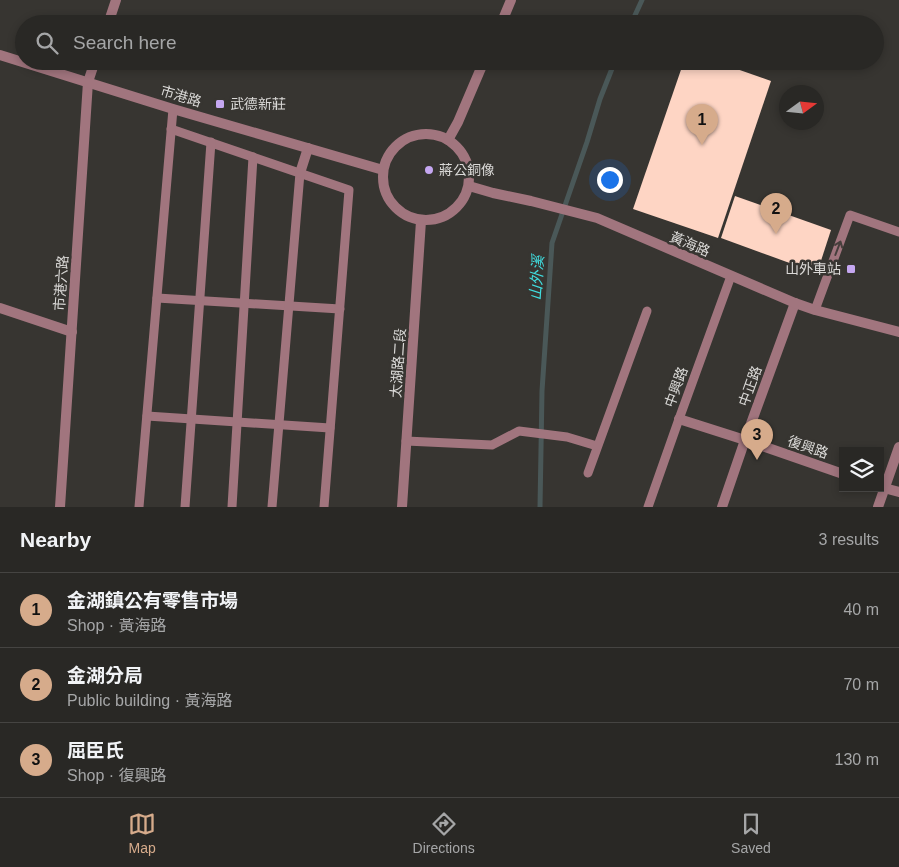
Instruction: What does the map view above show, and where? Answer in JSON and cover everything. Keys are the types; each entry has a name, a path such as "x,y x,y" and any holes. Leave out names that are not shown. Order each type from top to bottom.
{"street":[{"path":"111,15 116,0"},
{"path":"505,15 511,0"},
{"name":"市港路","path":"0,55 15,60"},
{"name":"市港路","path":"49,70 173,109 383,170"},
{"name":"市港六路","path":"60,507 88,82 92,70"},
{"path":"448,140 458,122 480,70"},
{"path":"421,134 435,135 448,140 458,148 465,159 469,172 469,186 464,198 457,208 446,216 434,220 421,221 408,217 396,209 388,197 383,184 383,170 388,157 396,146 408,138 421,134"},
{"path":"300,173 308,148"},
{"name":"黃海路","path":"469,186 597,218 795,303 899,332"},
{"name":"太湖路二段","path":"402,507 421,221"},
{"name":"中正路","path":"722,507 795,303"},
{"path":"0,308 72,332"},
{"name":"復興路","path":"679,418 839,473"},
{"path":"884,483 899,447"},
{"path":"884,488 899,492"},
{"path":"878,507 881,492"}],"lane":[{"path":"139,507 173,109"},
{"path":"171,129 349,190 324,507"},
{"path":"186,507 211,142"},
{"path":"232,507 253,157"},
{"path":"272,507 300,173"},
{"path":"815,310 850,215 899,232"},
{"name":"中興路","path":"648,507 731,276"},
{"path":"157,298 340,309"},
{"path":"588,473 647,311"},
{"path":"147,416 330,428"},
{"path":"406,441 492,445 519,431 566,437 597,446"}],"building":[{"path":"681,70 740,70 771,81 718,238 633,209"},
{"path":"735,196 831,230 817,273 721,238"}],"waterway":[{"name":"山外溪","path":"635,15 642,0"},
{"name":"山外溪","path":"540,507 542,391 552,243 611,70"}],"place":[{"name":"武德新莊","path":"220,104"},
{"name":"金湖鎮公有零售市場","path":"702,145"},
{"name":"蔣公銅像","path":"429,170"},
{"name":"金湖分局","path":"776,234"},
{"name":"山外車站","path":"851,269"},
{"name":"屈臣氏","path":"757,460"}]}
